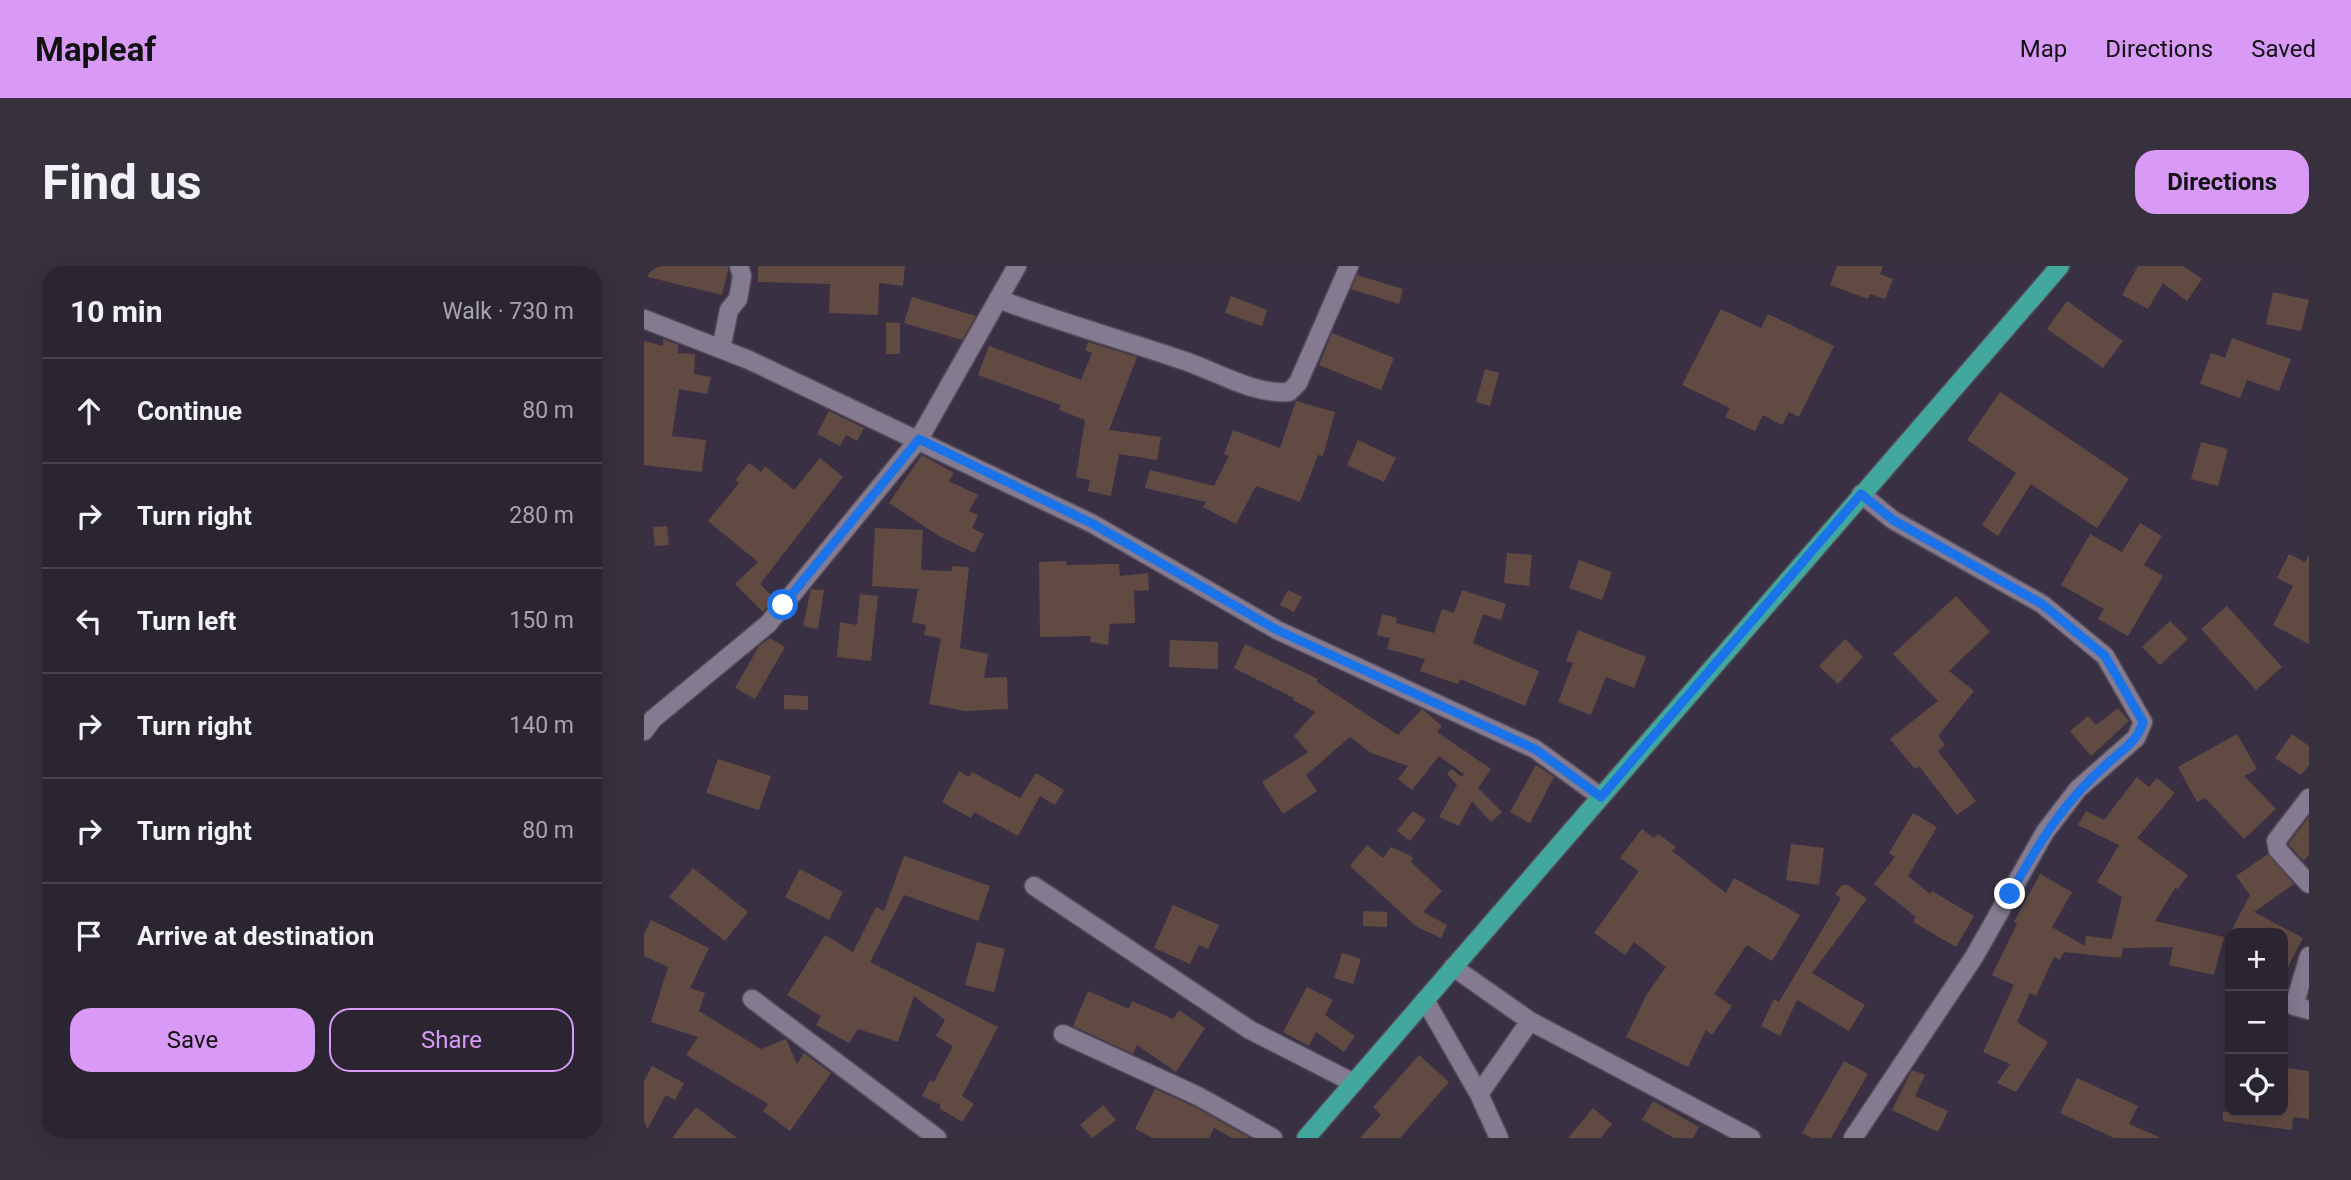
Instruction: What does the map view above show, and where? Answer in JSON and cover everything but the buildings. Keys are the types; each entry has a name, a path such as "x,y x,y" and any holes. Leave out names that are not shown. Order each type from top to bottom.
{"main road":[{"path":"1306,1138 2060,266"}],"street":[{"path":"721,349 729,310 738,299 742,276 739,266"},
{"path":"644,731 653,719 768,624 919,439 1017,266"},
{"path":"998,299 1057,322 1184,360 1268,392 1289,392 1298,383 1349,266"},
{"path":"644,319 721,349 919,439 1093,524 1277,630 1535,749 1601,797"},
{"path":"1853,1138 1973,957 2045,832 2078,789 2136,738 2143,722 2105,656 2042,604 1893,520 1861,494"},
{"path":"2309,798 2276,841 2278,850 2309,884"},
{"path":"1034,886 1167,978 1250,1030 1354,1083"},
{"path":"2309,956 2294,1006 2309,1010"},
{"path":"1453,967 1530,1021 1751,1138"},
{"path":"752,999 937,1138"},
{"path":"1425,1000 1479,1094 1499,1138"},
{"path":"1479,1094 1530,1021"},
{"path":"1063,1034 1198,1096 1273,1138"}],"route":[{"path":"783,605 919,439 1093,524 1277,630 1535,749 1601,797 1861,494 1893,520 2042,604 2105,656 2143,722 2136,738 2078,789 2045,832 2010,894"}]}
